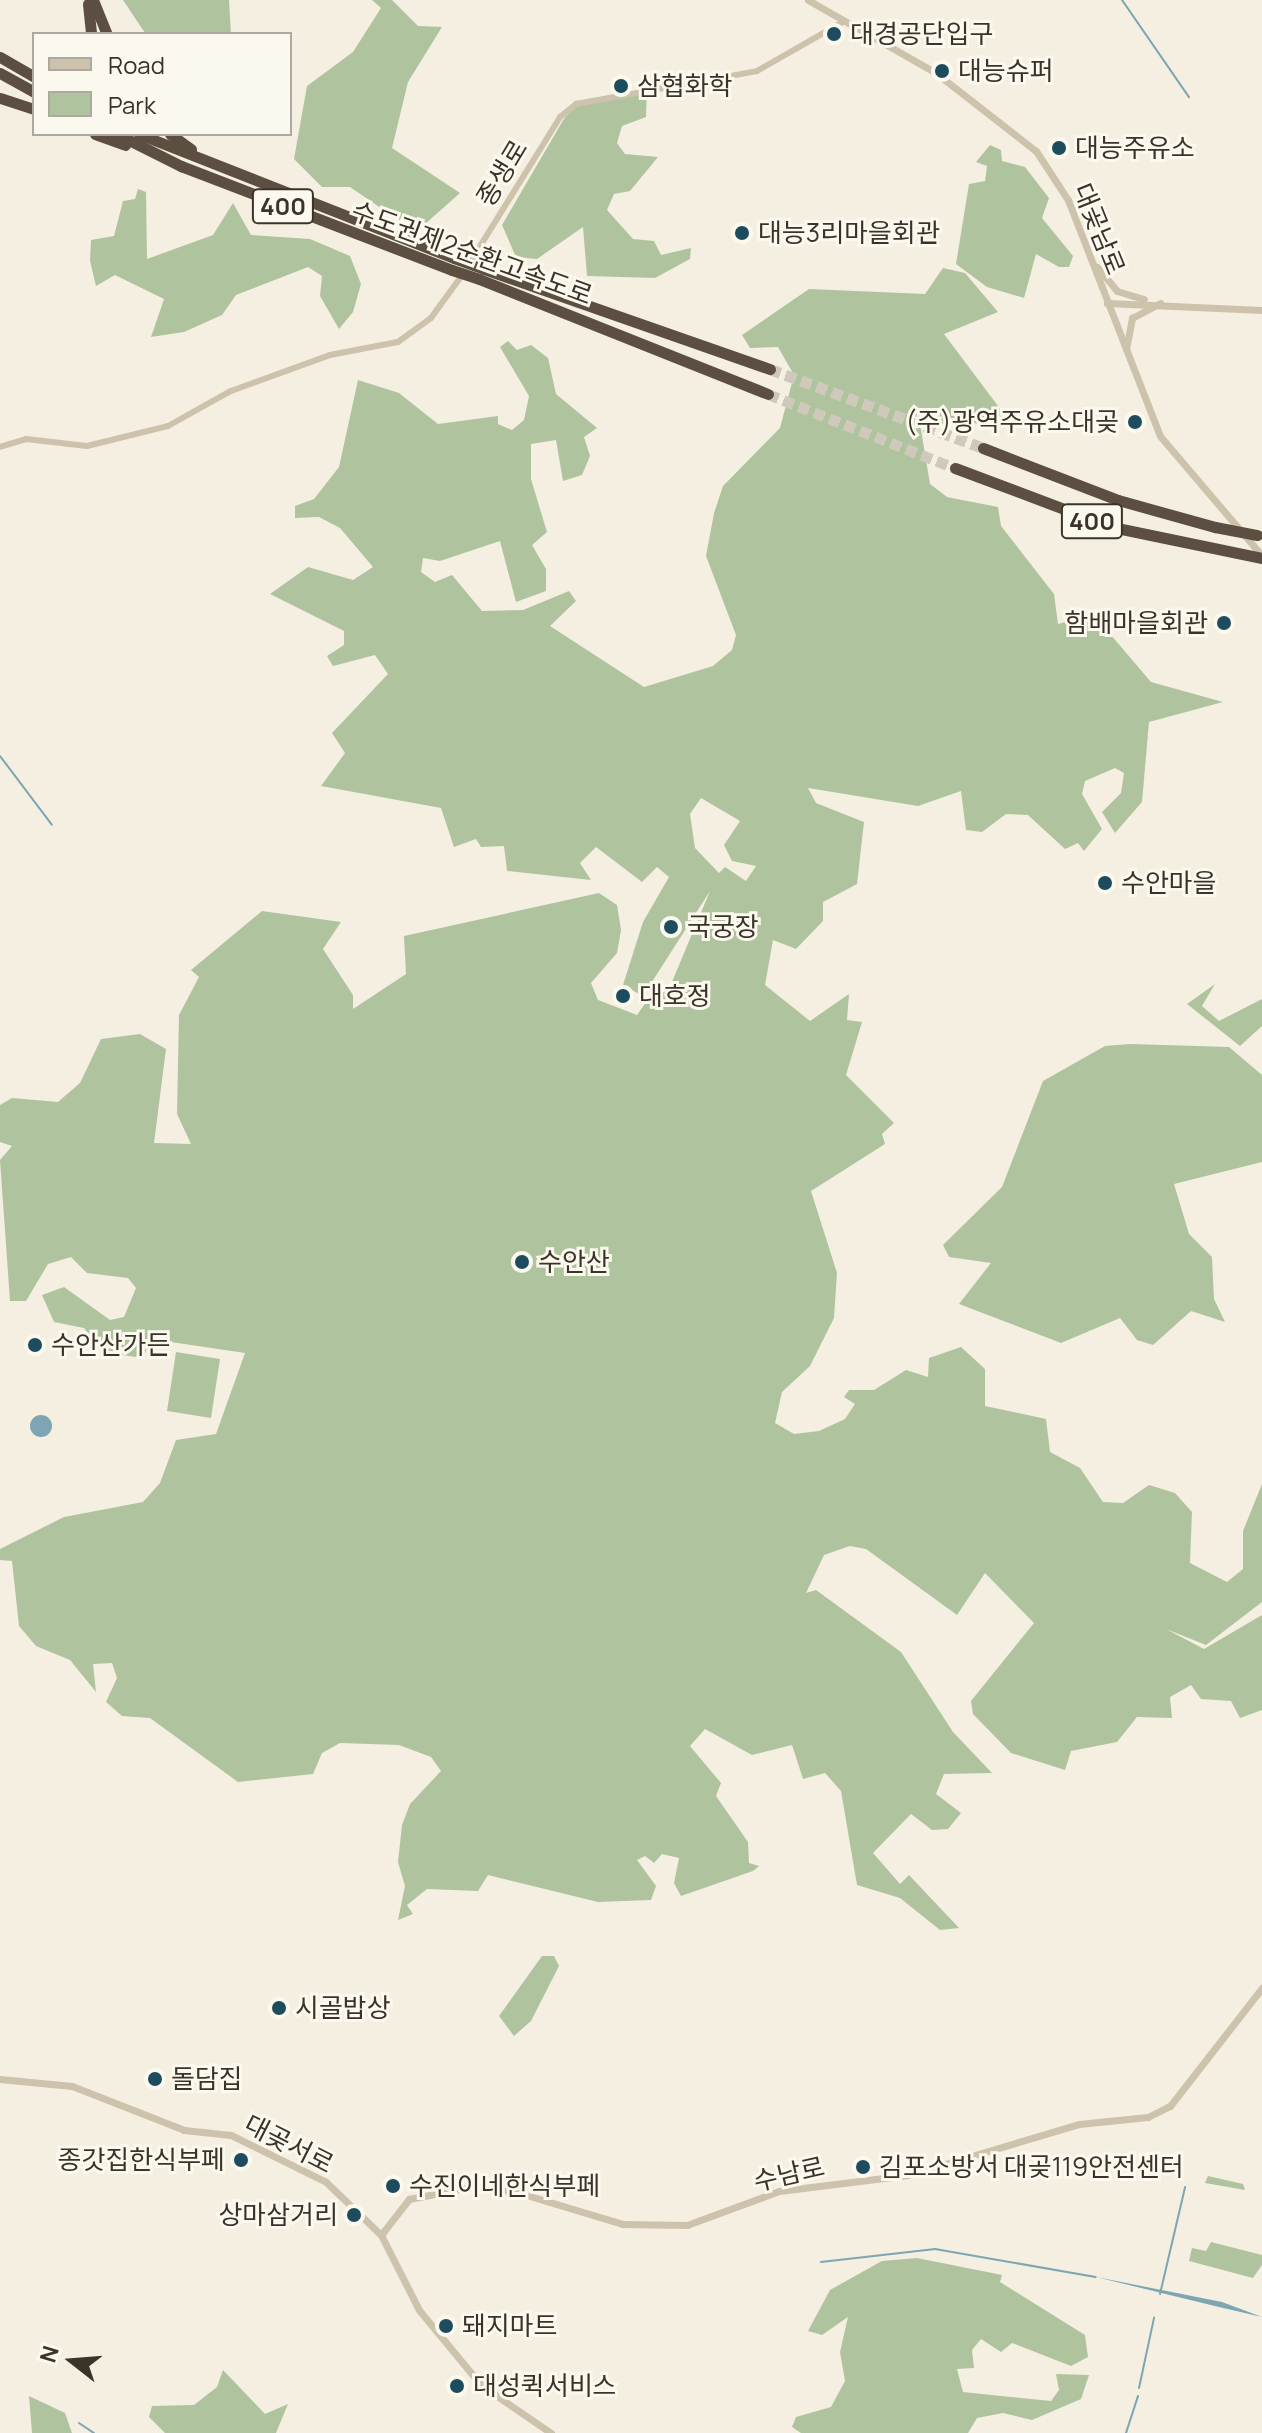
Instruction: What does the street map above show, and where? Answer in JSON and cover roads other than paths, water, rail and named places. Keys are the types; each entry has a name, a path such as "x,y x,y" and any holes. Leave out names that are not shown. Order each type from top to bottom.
{"highway":[{"path":"86,0 91,32"},
{"path":"93,0 106,32"},
{"path":"0,57 32,68"},
{"path":"0,57 32,76"},
{"path":"0,73 32,91"},
{"path":"0,98 32,108"},
{"path":"100,136 181,166"},
{"name":"수도권제2순환고속도로","path":"121,136 181,166 453,264 770,369"},
{"name":"수도권제2순환고속도로","path":"144,136 453,264"},
{"path":"173,136 226,170"},
{"name":"수도권제2순환고속도로","path":"482,274 768,394"},
{"name":"400","path":"983,448 1118,500 1215,527 1260,535"},
{"name":"400","path":"955,468 1070,515 1236,554 1262,557"}],"street":[{"name":"대곶남로","path":"808,0 936,73 1020,136 1056,178 1092,260 1126,355 1160,436 1262,557"},
{"name":"종생로","path":"0,447 26,439 87,446 168,426 231,391 330,355 409,337 451,293 568,109 616,91 757,71 843,22"},
{"path":"1092,260 1117,291 1162,303"},
{"path":"1107,303 1162,303 1262,310"},
{"path":"1126,355 1132,318 1162,303"},
{"name":"수남로","path":"381,2235 409,2199 470,2187 513,2191 623,2224 687,2225 779,2191 908,2175 1079,2124 1148,2117 1170,2106 1262,1988"},
{"name":"대곶서로","path":"0,2079 72,2086 184,2130 241,2139 326,2182 381,2235 419,2310 456,2356 495,2398 551,2433"}],"water":[{"path":"41,1415 49,1418 52,1426 49,1434 41,1437 33,1434 30,1426 33,1418"},
{"path":"1096,2277 1222,2302 1262,2317 1219,2307"}],"waterway":[{"path":"1122,0 1189,97"},
{"path":"0,756 52,825"},
{"path":"1160,2294 1185,2187"},
{"path":"821,2262 935,2249 1096,2277"},
{"path":"1139,2388 1154,2318"},
{"path":"1126,2433 1138,2396"},
{"path":"79,2423 94,2433"}],"tunnel":[{"path":"770,369 983,448"},
{"path":"768,394 955,468"}],"place":[{"name":"대경공단입구","path":"834,34"},
{"name":"대능슈퍼","path":"942,71"},
{"name":"삼협화학","path":"621,86"},
{"name":"대능주유소","path":"1059,148"},
{"name":"대능3리마을회관","path":"742,233"},
{"name":"(주)광역주유소대곶","path":"1135,422"},
{"name":"함배마을회관","path":"1224,623"},
{"name":"수안마을","path":"1105,883"},
{"name":"국궁장","path":"671,927"},
{"name":"대호정","path":"623,996"},
{"name":"수안산","path":"522,1262"},
{"name":"수안산가든","path":"35,1345"},
{"name":"시골밥상","path":"279,2008"},
{"name":"돌담집","path":"155,2079"},
{"name":"종갓집한식부페","path":"241,2160"},
{"name":"김포소방서 대곶119안전센터","path":"863,2167"},
{"name":"수진이네한식부페","path":"393,2186"},
{"name":"상마삼거리","path":"354,2215"},
{"name":"돼지마트","path":"446,2326"},
{"name":"대성퀵서비스","path":"457,2386"}]}
